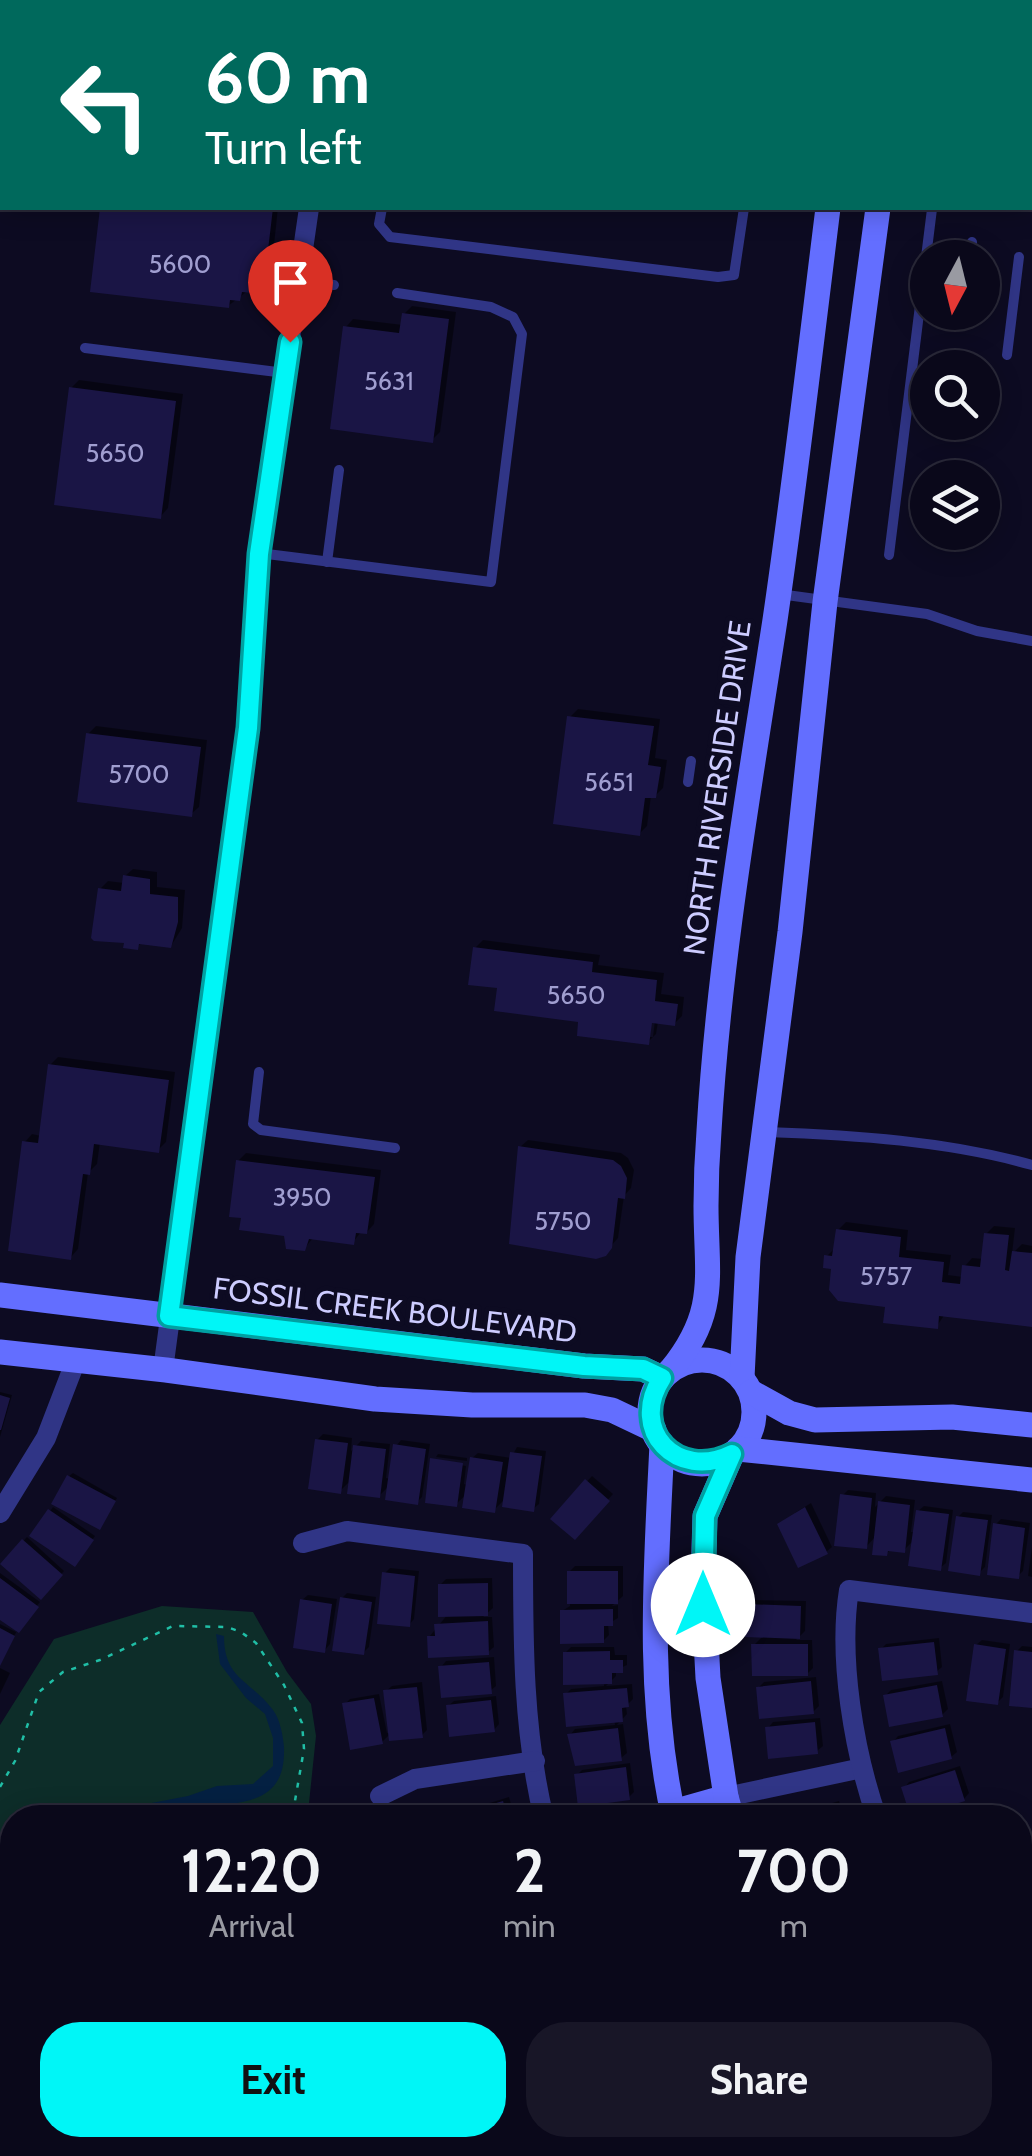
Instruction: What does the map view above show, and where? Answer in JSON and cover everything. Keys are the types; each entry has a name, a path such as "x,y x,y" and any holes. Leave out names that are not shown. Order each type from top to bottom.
{"main road":[{"name":"NORTH RIVERSIDE DRIVE","path":"667,1374 693,1343 706,1305 710,1268 706,1208 709,1130 722,971 778,594 828,210"},
{"path":"729,1805 708,1678 703,1584 705,1516 735,1452 746,1440 754,1416 746,1385 748,1257 790,932 825,602 878,210"},
{"name":"FOSSIL CREEK BOULEVARD","path":"0,1295 667,1374"},
{"path":"0,1352 375,1399 585,1405 612,1410 658,1437 687,1461 718,1461 735,1452 1032,1480"},
{"path":"667,1805 657,1706 654,1627 658,1437 651,1402 667,1374 700,1360 716,1362 789,1413 815,1420 952,1417 1032,1425"}],"street":[{"path":"162,1370 248,728 259,554 309,210"},
{"path":"3,1503 46,1438 76,1360"},
{"path":"303,1542 347,1532 523,1554 524,1674 542,1805"},
{"path":"873,1805 862,1768 845,1637 849,1590 1032,1612"},
{"path":"380,1796 415,1779 534,1761"},
{"path":"736,1805 862,1768"}],"lane":[{"path":"382,210 379,224 390,237 718,277 734,275 744,210"},
{"path":"889,555 932,210"},
{"path":"1007,355 1019,257"},
{"path":"298,280 334,286"},
{"path":"259,554 491,582 522,334 513,317 491,307 397,293"},
{"path":"85,348 285,373"},
{"path":"326,562 339,470"},
{"path":"778,594 927,614 977,631 1032,641"},
{"path":"688,782 691,761"},
{"path":"259,1072 254,1124 261,1130 395,1148"},
{"path":"764,1132 826,1134 971,1151 1032,1165"}],"path":[{"path":"0,1788 15,1761 39,1692 64,1672 173,1626 225,1628 241,1632 256,1644 295,1704 302,1723 304,1749 294,1805"}],"green space":[{"path":"162,1606 253,1612 287,1672 311,1704 316,1736 310,1805 0,1805 0,1725 54,1639"}],"water":[{"path":"216,1634 224,1636 225,1651 234,1671 278,1718 284,1747 278,1779 271,1789 249,1800 219,1805 141,1805 217,1786 253,1784 273,1766 273,1738 265,1714 246,1698 220,1664"}],"building":[{"path":"100,210 273,210 264,284 253,282 252,293 242,292 240,301 230,300 229,308 90,292"},
{"path":"402,313 449,319 433,443 330,429 343,326 399,333"},
{"path":"69,387 176,401 161,519 54,505"},
{"path":"567,716 654,726 648,765 661,767 656,798 645,798 640,836 553,824"},
{"path":"86,733 201,747 192,817 77,802"},
{"path":"123,875 150,879 150,894 178,897 178,922 171,948 139,944 138,950 123,948 124,943 91,938 98,888 121,891"},
{"path":"473,947 593,962 592,972 657,980 655,1001 678,1004 675,1026 652,1023 649,1045 577,1036 578,1022 494,1011 497,988 468,985"},
{"path":"48,1064 169,1080 159,1153 94,1144 90,1175 83,1174 71,1260 8,1251 22,1141 38,1143"},
{"path":"518,1146 613,1160 621,1166 627,1178 625,1199 618,1198 612,1248 606,1256 596,1259 509,1244"},
{"path":"236,1160 375,1177 367,1234 356,1233 354,1245 309,1239 305,1251 286,1249 284,1236 239,1230 241,1218 229,1217"},
{"path":"836,1229 901,1237 899,1257 944,1262 942,1282 960,1284 962,1265 980,1267 984,1233 1009,1235 1005,1270 1009,1271 1012,1251 1032,1253 1032,1327 939,1316 938,1329 883,1323 885,1307 838,1301 829,1290 831,1269 823,1268 824,1255 832,1256"},
{"path":"0,1395 10,1398 1,1430 0,1430"},
{"path":"315,1439 348,1443 341,1494 308,1489"},
{"path":"393,1444 426,1449 418,1505 385,1500"},
{"path":"353,1445 386,1449 380,1498 347,1494"},
{"path":"510,1452 542,1456 534,1512 502,1507"},
{"path":"470,1457 503,1462 495,1513 462,1508"},
{"path":"430,1458 463,1463 457,1507 425,1503"},
{"path":"67,1475 116,1501 100,1530 51,1504"},
{"path":"585,1479 610,1501 575,1540 550,1519"},
{"path":"840,1494 872,1498 867,1549 834,1546"},
{"path":"878,1501 910,1505 905,1553 888,1551 887,1556 872,1555"},
{"path":"805,1507 828,1554 798,1568 777,1524"},
{"path":"48,1509 94,1540 75,1567 29,1536"},
{"path":"916,1510 949,1514 941,1571 908,1566"},
{"path":"956,1516 988,1520 980,1576 948,1571"},
{"path":"993,1523 1025,1528 1019,1579 987,1575"},
{"path":"22,1539 63,1575 41,1600 0,1564"},
{"path":"567,1571 618,1571 618,1604 567,1604"},
{"path":"382,1572 415,1576 410,1627 377,1624"},
{"path":"0,1578 39,1607 19,1633 0,1620"},
{"path":"488,1583 488,1616 438,1617 438,1584"},
{"path":"340,1597 372,1602 364,1655 332,1651"},
{"path":"300,1599 332,1604 325,1653 293,1648"},
{"path":"746,1604 801,1606 800,1639 745,1637"},
{"path":"613,1609 613,1626 604,1626 604,1643 560,1644 560,1610"},
{"path":"488,1621 489,1655 428,1658 427,1636 435,1636 434,1624"},
{"path":"0,1628 15,1636 0,1666"},
{"path":"934,1642 938,1675 882,1681 878,1648"},
{"path":"751,1644 808,1644 808,1676 752,1676"},
{"path":"974,1644 1006,1649 998,1705 966,1701"},
{"path":"1014,1650 1032,1652 1032,1708 1009,1706"},
{"path":"610,1651 610,1660 623,1660 623,1673 612,1673 612,1684 563,1685 563,1652"},
{"path":"489,1662 492,1694 441,1698 438,1666"},
{"path":"811,1681 814,1714 759,1719 756,1687"},
{"path":"937,1685 943,1717 889,1727 883,1695"},
{"path":"417,1687 423,1738 389,1741 383,1690"},
{"path":"627,1688 629,1707 622,1708 623,1722 566,1727 563,1693"},
{"path":"374,1698 383,1744 350,1750 342,1703"},
{"path":"491,1700 495,1732 449,1737 446,1705"},
{"path":"815,1722 818,1754 768,1759 765,1727"},
{"path":"618,1728 622,1761 575,1766 567,1734"},
{"path":"945,1728 952,1759 898,1773 890,1741"},
{"path":"626,1767 630,1800 578,1805 574,1774"},
{"path":"955,1770 965,1801 952,1805 907,1805 901,1787"}],"route":[{"path":"290,342 259,554 248,728 169,1316 584,1366 643,1369 662,1378 655,1389 650,1416 662,1444 687,1461 718,1461 732,1454 705,1516 703,1605"}]}
